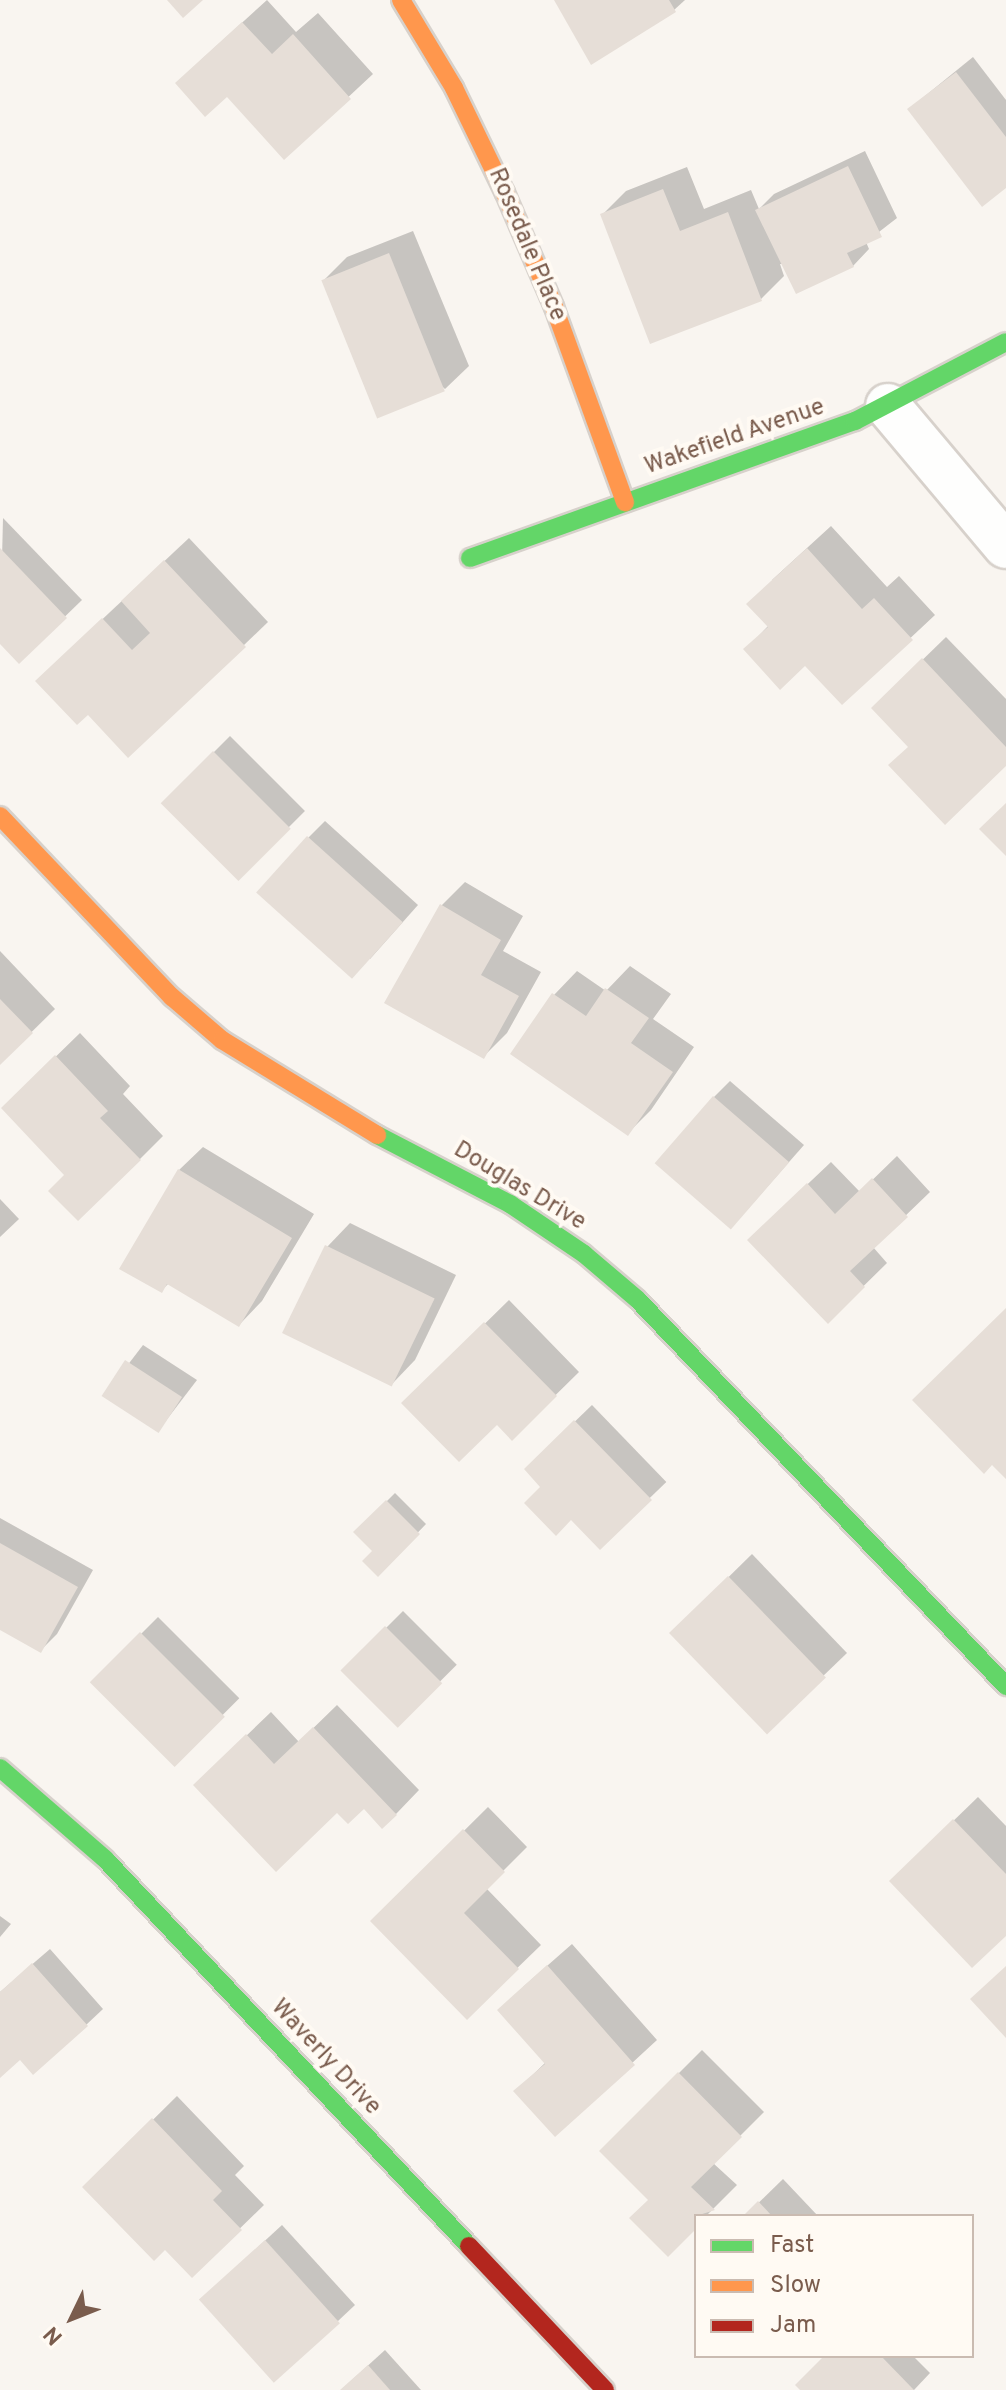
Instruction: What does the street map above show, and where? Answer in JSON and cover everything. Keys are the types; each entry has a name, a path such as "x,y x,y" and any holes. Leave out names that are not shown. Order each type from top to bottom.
{"street":[{"name":"Rosedale Place","path":"401,0 454,88 505,193 554,307 625,502"},
{"name":"Wakefield Avenue","path":"470,558 888,406 1006,342"},
{"path":"888,406 1006,546"},
{"name":"Douglas Drive","path":"0,816 172,997 222,1040 307,1098 510,1204 584,1254 637,1299 1006,1686"},
{"name":"Waverly Drive","path":"0,1768 105,1859 605,2390"}],"building":[{"path":"167,0 203,0 183,18"},
{"path":"554,0 669,0 676,12 591,65"},
{"path":"242,22 272,54 293,34 351,99 284,160 227,97 205,117 175,83"},
{"path":"956,72 1006,137 1006,188 982,207 907,109"},
{"path":"848,166 882,237 847,253 854,267 796,294 755,210"},
{"path":"663,189 680,231 728,212 762,301 650,344 600,214"},
{"path":"389,253 445,391 377,418 321,280"},
{"path":"0,548 67,618 19,664 0,644"},
{"path":"807,548 862,609 874,598 913,640 842,705 805,666 780,690 743,649 768,627 746,604"},
{"path":"164,560 246,647 128,758 88,715 77,725 35,681 102,618 132,650 150,633 121,601"},
{"path":"922,658 1006,747 1006,766 945,825 888,765 908,747 871,708"},
{"path":"213,751 291,829 238,881 161,803"},
{"path":"1006,803 1006,856 979,829"},
{"path":"307,836 403,922 352,979 256,892"},
{"path":"440,904 501,940 481,975 519,996 484,1059 384,1003"},
{"path":"605,988 649,1018 631,1043 673,1072 628,1136 510,1054 552,993 586,1016"},
{"path":"0,999 33,1033 0,1065"},
{"path":"55,1055 108,1111 100,1118 141,1160 78,1221 48,1191 64,1175 1,1108"},
{"path":"713,1096 789,1162 731,1229 655,1163"},
{"path":"178,1169 292,1238 239,1327 167,1284 162,1293 119,1269"},
{"path":"872,1178 908,1217 850,1271 865,1287 828,1324 747,1240 807,1183 835,1214"},
{"path":"325,1245 435,1298 392,1387 282,1333"},
{"path":"1006,1308 1006,1479 992,1465 984,1474 912,1400"},
{"path":"484,1322 557,1396 512,1441 497,1425 459,1462 401,1403"},
{"path":"125,1360 182,1397 159,1433 102,1396"},
{"path":"574,1420 652,1500 600,1550 571,1520 556,1536 524,1503 540,1487 524,1469"},
{"path":"386,1500 420,1534 378,1577 362,1561 372,1551 353,1532"},
{"path":"0,1543 78,1587 41,1653 0,1630"},
{"path":"728,1576 826,1677 767,1734 669,1633"},
{"path":"385,1626 442,1683 398,1728 340,1671"},
{"path":"140,1632 225,1717 175,1767 90,1682"},
{"path":"313,1727 397,1815 382,1829 364,1809 348,1824 337,1813 276,1872 193,1785 246,1734 274,1764"},
{"path":"953,1819 1006,1874 1006,1936 972,1968 889,1881"},
{"path":"463,1829 505,1872 464,1913 519,1969 467,2020 370,1921"},
{"path":"32,1963 88,2026 33,2075 20,2060 0,2078 0,1992"},
{"path":"547,1965 635,2065 555,2137 513,2091 545,2064 497,2010"},
{"path":"1006,1966 1006,2038 970,1999"},
{"path":"678,2072 742,2137 691,2187 715,2210 694,2214 694,2231 668,2257 629,2218 648,2200 599,2151"},
{"path":"152,2118 222,2191 213,2200 242,2230 192,2278 165,2250 154,2261 82,2187"},
{"path":"758,2201 770,2214 745,2214"},
{"path":"265,2240 340,2323 274,2383 199,2300"},
{"path":"822,2358 883,2358 914,2390 800,2390 795,2385"},
{"path":"368,2365 390,2390 340,2390"}],"traffic: fast":[{"path":"470,558 855,421 1006,342"},
{"path":"377,1135 510,1204 584,1254 637,1299 1006,1686"},
{"path":"0,1768 105,1859 469,2246"}],"traffic: slow":[{"path":"401,0 454,88 505,193 554,307 625,502"},
{"path":"0,816 172,997 222,1040 377,1135"}],"traffic: jam":[{"path":"469,2246 605,2390"}]}
